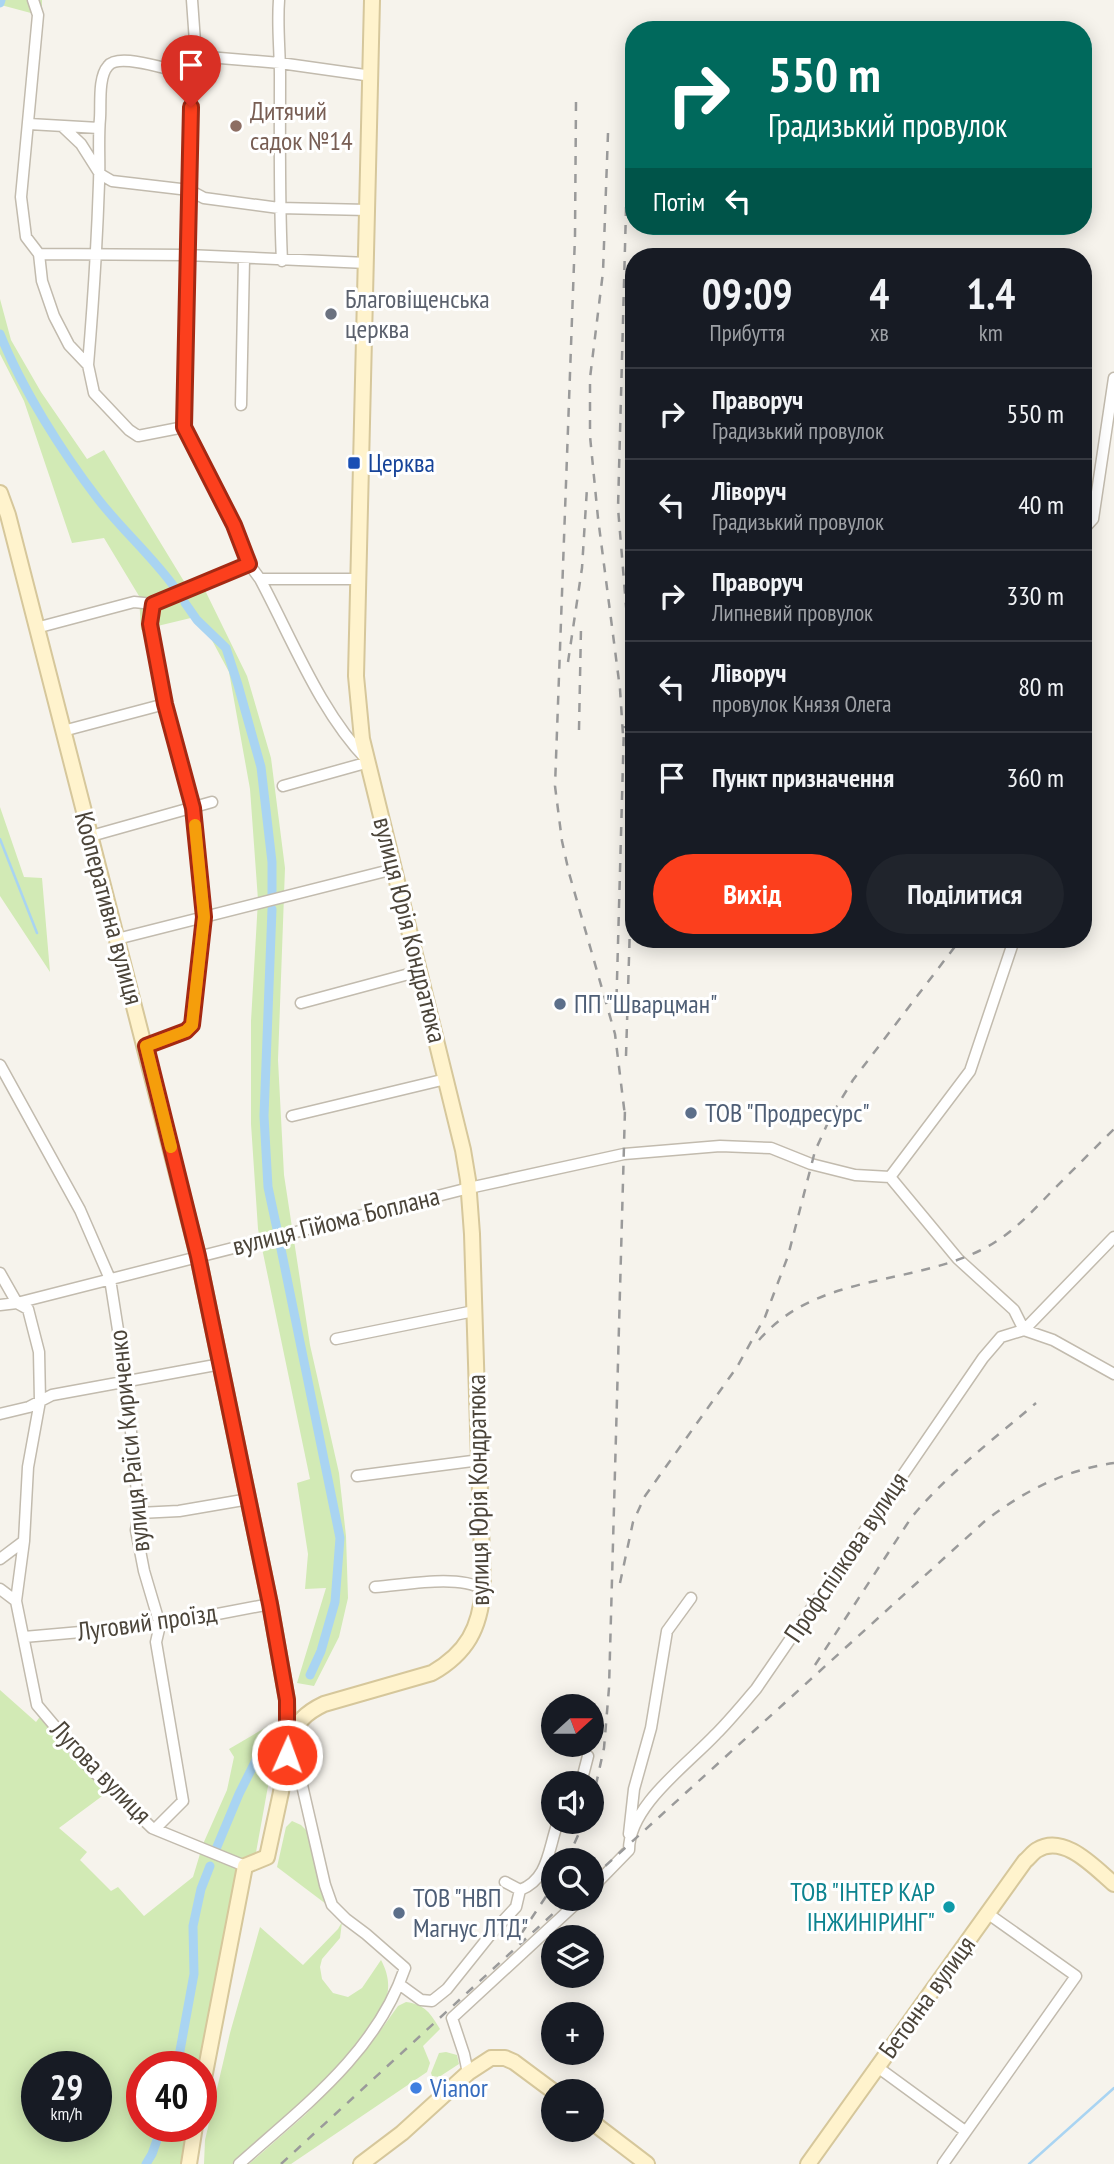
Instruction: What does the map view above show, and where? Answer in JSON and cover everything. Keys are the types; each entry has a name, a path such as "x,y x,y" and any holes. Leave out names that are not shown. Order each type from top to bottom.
{"street":[{"path":"33,0 38,15 21,197 26,237 39,254 42,281 54,316 69,345 88,365"},
{"path":"192,0 196,56 192,60 184,427 234,525 249,564 260,579 331,715 351,744 369,762 283,786"},
{"path":"279,0 276,25 280,63 279,208 282,261"},
{"name":"вулиця Юрія Кондратюка","path":"312,1710 432,1673 444,1666 470,1639 481,1614 483,1589 469,1188 463,1150 362,739 356,676 372,0"},
{"path":"196,56 280,63 372,76"},
{"path":"184,427 138,436 94,393 88,365 100,174 99,128 103,79 107,66 114,61 143,62 175,70 180,76 192,79"},
{"path":"29,124 99,128"},
{"path":"62,126 82,144 100,174 112,181 189,190 204,198 279,208 368,210"},
{"path":"39,254 187,255 367,263"},
{"path":"242,405 244,259"},
{"path":"1092,520 1114,378"},
{"name":"Кооперативна вулиця","path":"0,493 8,515 146,1046 198,1256 270,1604 287,1700 288,1748 267,1857 245,1866"},
{"path":"36,628 134,602 153,604 249,564"},
{"path":"260,579 358,579"},
{"path":"146,1046 186,1031 192,1025 204,917 193,808 165,704 150,624 153,604"},
{"path":"63,731 165,704"},
{"path":"91,836 212,802"},
{"path":"117,939 394,869"},
{"path":"1011,948 970,1072 890,1177 958,1259 1014,1310 1024,1330 1053,1340 1114,1374"},
{"path":"301,1003 420,971"},
{"name":"вулиця Раїси Кириченко","path":"0,1065 80,1210 110,1279 127,1381 139,1513 136,1530 144,1571 160,1625 156,1642 183,1801 155,1829"},
{"path":"292,1116 446,1079"},
{"name":"вулиця Гійома Боплана","path":"0,1305 17,1303 469,1188 624,1154 720,1146 771,1148 811,1164 844,1172 890,1177"},
{"name":"Профспілкова вулиця","path":"604,1876 629,1850 628,1838 653,1797 716,1734 756,1689 983,1358 1001,1337 1024,1330 1114,1237"},
{"path":"0,1273 17,1303 28,1309 39,1352 40,1401 28,1467 24,1541 16,1601 0,1590"},
{"path":"335,1339 474,1311"},
{"path":"0,1414 29,1407 52,1395 221,1364"},
{"path":"356,1476 480,1460"},
{"path":"139,1513 179,1511 249,1499"},
{"path":"0,1559 24,1541"},
{"path":"375,1587 457,1581 473,1583 483,1589"},
{"path":"628,1838 634,1789 651,1728 667,1631 691,1598"},
{"name":"Лугова вулиця","path":"16,1601 37,1704 90,1768 155,1829 245,1866"},
{"name":"Луговий проїзд","path":"24,1637 160,1625 270,1604"},
{"path":"239,2164 341,2071 376,2030 395,1997 405,1968 332,1905 299,1772 288,1748 296,1725 312,1710 287,1700"},
{"path":"505,1882 520,1890 531,1886 542,1875 554,1834"},
{"name":"Бетонна вулиця","path":"808,2164 987,1913 1025,1861 1037,1850 1057,1845 1077,1854 1114,1884"},
{"path":"209,2051 245,1866"},
{"path":"399,1984 421,2000 432,2001 447,1989 516,1907 520,1890"},
{"path":"468,2073 452,2018 568,1911"},
{"path":"943,2164 1076,1976 987,1913"},
{"path":"361,2164 402,2133 468,2073 491,2058 505,2058 541,2082"},
{"path":"876,2066 965,2131"},
{"path":"604,2131 647,2164"},
{"path":"190,2164 193,2142"}],"green space":[{"path":"0,0 42,0 42,16 1,5 0,7"},
{"path":"0,299 11,340 41,392 87,459 104,450 185,583 199,578 247,676 271,758 285,868 278,1060 284,1175 310,1345 339,1473 346,1536 348,1598 339,1637 314,1686 297,1683 326,1588 305,1589 308,1554 297,1483 310,1479 258,1229 251,1124 251,1021 258,900 250,789 229,672 199,616 141,630 139,596 104,538 72,543 24,401 0,354"},
{"path":"0,807 24,877 42,878 50,972 0,896"},
{"path":"0,1690 36,1722 42,1714 109,1791 59,1828 87,1852 80,1860 111,1891 118,1887 144,1916 193,1877 203,1844 227,1790 234,1757 229,1749 275,1722 276,1742 255,1858 203,2051 126,2051 126,2142 185,2142 182,2164 0,2164"},
{"path":"292,1821 309,1833 326,1904 277,1867 286,1827"},
{"path":"342,1922 340,1938 322,1959 322,1979 333,1993 348,1997 362,1988 381,1960 388,1986 379,2015 364,2037 320,2084 232,2164 204,2164 205,2142 217,2142 217,2089 260,1927 303,1965"},
{"path":"406,2002 427,2011 440,2029 423,2046 430,2063 427,2072 291,2164 249,2164 305,2115 344,2075 398,2006"},
{"path":"439,2053 457,2055 459,2064 439,2077 432,2076"}],"waterway":[{"path":"0,334 31,398 84,481 175,588"},
{"path":"185,603 197,620 226,648 238,685 261,767 272,862 272,895"},
{"path":"0,839 37,933"},
{"path":"272,909 264,1116 268,1187 277,1229"},
{"path":"280,1244 340,1538 335,1602 321,1651 310,1675"},
{"path":"216,1849 263,1746"},
{"path":"180,2051 194,1974 193,1926 201,1889 210,1866"},
{"path":"1029,2164 1114,2088"},
{"path":"146,2164 156,2142"}],"railway":[{"path":"576,102 575,236 555,786 569,873 615,1034 625,1116"},
{"path":"608,133 603,272 590,378 590,436 623,735"},
{"path":"625,235 618,508 625,593"},
{"path":"568,662 582,568 587,488"},
{"path":"579,730 581,628"},
{"path":"616,1016 624,726"},
{"path":"626,1056 629,948"},
{"path":"620,1583 633,1522 645,1496 737,1367 765,1317 788,1256 815,1151 831,1116 853,1080 954,948"},
{"path":"599,1771 604,1748 609,1688 625,1109"},
{"path":"759,1340 782,1319 807,1303 834,1292 951,1262 990,1245 1028,1216 1114,1129"},
{"path":"815,1665 911,1518 955,1472 1036,1403"},
{"path":"604,1867 985,1521 1046,1483 1079,1471 1114,1463"},
{"path":"572,1848 579,1834"},
{"path":"521,1934 541,1904"},
{"path":"281,2164 556,1911"}],"slow traffic":[{"path":"171,1147 146,1046 186,1031 192,1025 204,917 195,825"}],"place":[{"name":"Дитячий садок №14","path":"236,126"},
{"name":"Благовіщенська церква","path":"331,314"},
{"name":"Церква","path":"354,463"},
{"name":"ПП \"Шварцман\"","path":"560,1004"},
{"name":"ТОВ \"Продресурс\"","path":"691,1113"},
{"name":"ТОВ \"ІНТЕР КАР ІНЖИНІРИНГ\"","path":"949,1907"},
{"name":"ТОВ \"НВП Магнус ЛТД\"","path":"399,1913"},
{"name":"Vianor","path":"416,2088"}],"route":[{"path":"191,107 184,427 234,525 249,564 153,604 150,624 165,704 193,808 204,917 192,1025 186,1031 146,1046 198,1256 270,1604 287,1700 287,1755"}]}
